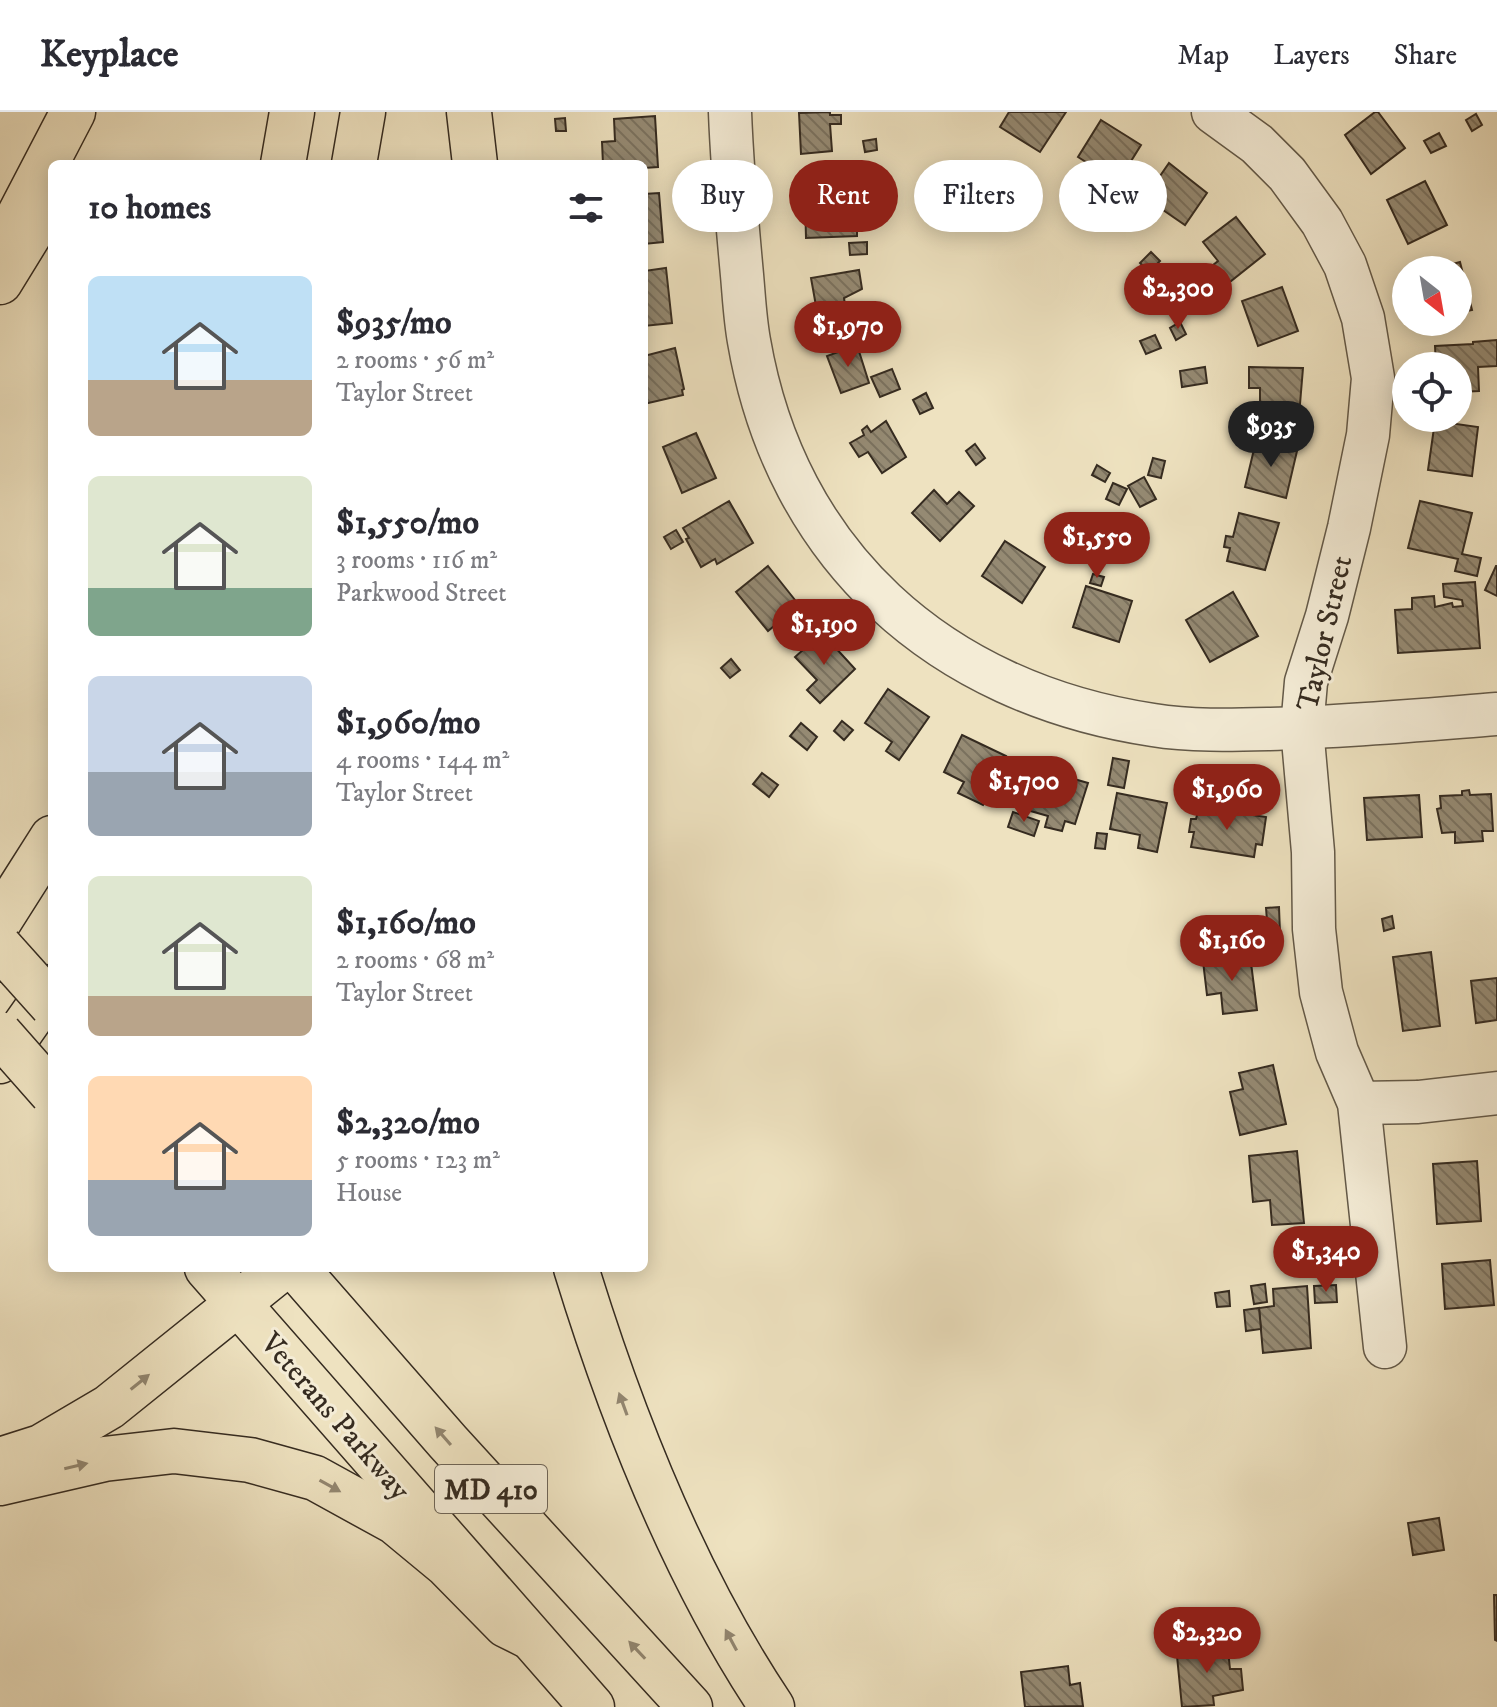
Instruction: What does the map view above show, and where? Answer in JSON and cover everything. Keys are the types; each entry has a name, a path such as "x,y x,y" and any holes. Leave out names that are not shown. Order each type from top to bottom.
{"main road":[{"path":"0,246 10,233 73,112"},
{"path":"67,160 89,112"},
{"path":"284,160 292,112"},
{"path":"355,160 363,112"},
{"path":"469,112 475,160"},
{"path":"0,282 48,198"},
{"path":"0,920 48,844"},
{"path":"0,947 48,1001"},
{"path":"0,1061 48,993"},
{"path":"0,1034 48,1088"},
{"name":"Veterans Parkway","path":"210,1272 592,1707"},
{"path":"0,1460 41,1447 109,1407 277,1272"},
{"name":"MD 410","path":"299,1272 448,1442 690,1707"},
{"path":"577,1272 617,1389 659,1492 697,1576 749,1672 772,1707"},
{"path":"0,1483 104,1459 174,1451 250,1460 315,1478 395,1522 447,1565 506,1625 526,1635"}],"street":[{"path":"730,112 733,188 749,342 770,423 797,487 829,541 867,586 905,620 956,657 1001,680 1104,716 1155,726 1227,730 1302,728 1497,714"},
{"name":"Taylor Street","path":"1213,112 1257,144 1287,174 1322,222 1345,265 1363,318 1373,378 1362,466 1331,601 1306,682 1302,728 1313,852 1314,929 1321,992 1337,1052 1359,1103 1385,1347"},
{"path":"1359,1103 1418,1102 1497,1093"}],"building":[{"path":"830,112 830,115 841,115 841,124 830,124 832,151 801,154 799,113"},
{"path":"1009,112 1066,112 1040,152 1000,127"},
{"path":"1375,112 1405,148 1371,174 1345,135"},
{"path":"1476,114 1482,125 1472,131 1466,120"},
{"path":"655,116 658,167 648,168 648,160 603,160 602,142 615,141 614,119"},
{"path":"565,118 566,131 556,131 555,119"},
{"path":"1101,120 1141,145 1132,160 1083,160 1078,157"},
{"path":"1439,133 1446,146 1431,153 1424,141"},
{"path":"876,139 877,150 865,152 863,141"},
{"path":"1169,163 1207,193 1185,225 1167,213"},
{"path":"1425,181 1447,225 1408,244 1387,200"},
{"path":"659,193 663,242 648,244 648,194"},
{"path":"1236,217 1265,254 1221,289 1207,270 1218,261 1203,242"},
{"path":"806,232 857,232 857,236 806,238"},
{"path":"867,242 867,254 850,255 849,243"},
{"path":"1151,252 1160,261 1149,272 1140,263"},
{"path":"666,268 672,323 648,326 648,270"},
{"path":"859,270 862,289 844,298 846,312 818,317 811,278"},
{"path":"1163,270 1171,279 1160,288 1152,279"},
{"path":"1149,283 1164,298 1149,313 1134,298"},
{"path":"1282,287 1298,331 1258,346 1242,301"},
{"path":"876,310 879,321 865,324 862,313"},
{"path":"1180,322 1186,334 1176,340 1170,328"},
{"path":"880,327 883,336 867,340 865,331"},
{"path":"1155,335 1161,348 1146,354 1140,341"},
{"path":"1497,340 1497,366 1478,367 1479,391 1472,391 1472,352 1435,352 1435,346"},
{"path":"857,345 869,383 841,393 827,356"},
{"path":"675,348 683,395 648,403 648,355"},
{"path":"1205,367 1207,383 1182,387 1180,371"},
{"path":"1249,367 1303,368 1299,416 1260,415 1260,388 1249,388"},
{"path":"892,369 900,389 880,397 871,377"},
{"path":"926,393 933,408 920,414 913,400"},
{"path":"886,421 906,457 882,473 868,452 859,457 850,443 864,435 862,430 867,426 871,432"},
{"path":"1472,426 1478,427 1472,476 1428,470 1433,432 1472,432"},
{"path":"696,433 716,478 682,493 663,447"},
{"path":"1256,441 1297,451 1286,498 1245,487"},
{"path":"975,444 985,458 976,465 966,451"},
{"path":"1153,458 1165,461 1161,478 1148,475"},
{"path":"1097,465 1110,473 1105,482 1092,475"},
{"path":"1144,477 1156,499 1140,507 1128,486"},
{"path":"1113,483 1127,489 1119,505 1106,499"},
{"path":"934,490 947,504 959,492 974,506 940,541 912,513"},
{"path":"729,501 753,543 717,564 715,559 701,567 683,528"},
{"path":"1420,501 1472,513 1462,554 1481,558 1477,576 1455,571 1458,559 1408,548"},
{"path":"1239,513 1279,523 1265,570 1227,561 1230,548 1224,547 1226,536 1233,537"},
{"path":"676,530 683,542 671,549 664,537"},
{"path":"1005,541 1045,567 1022,603 982,576"},
{"path":"768,566 799,605 768,631 736,592"},
{"path":"1497,566 1497,596 1485,590"},
{"path":"1093,574 1104,577 1101,586 1090,583"},
{"path":"1475,582 1480,648 1398,653 1395,610 1412,609 1412,598 1434,596 1435,607 1452,603 1453,607 1463,606 1462,600 1444,597 1443,584"},
{"path":"1086,586 1132,601 1119,642 1073,627"},
{"path":"1233,592 1258,636 1210,662 1186,620"},
{"path":"822,633 855,669 820,703 807,690 817,680 795,657"},
{"path":"731,659 740,670 730,678 721,668"},
{"path":"888,689 929,717 899,760 886,751 892,742 865,723"},
{"path":"842,721 853,730 844,740 834,731"},
{"path":"801,723 817,737 807,750 790,736"},
{"path":"962,735 1006,756 983,805 958,793 964,782 944,772"},
{"path":"1113,758 1129,761 1124,788 1108,785"},
{"path":"1039,769 1088,783 1075,824 1065,821 1062,831 1045,827 1048,816 1027,810"},
{"path":"762,773 778,785 769,797 753,784"},
{"path":"1469,790 1470,795 1491,794 1493,831 1482,831 1483,841 1455,843 1455,832 1442,833 1437,809 1441,808 1440,796 1462,795 1462,791"},
{"path":"1117,793 1167,803 1157,852 1138,848 1140,835 1110,829"},
{"path":"1419,795 1422,837 1367,840 1364,798"},
{"path":"1199,807 1266,817 1262,845 1256,844 1254,857 1191,847 1194,832 1189,832 1191,819 1196,819"},
{"path":"1013,812 1039,821 1034,836 1008,827"},
{"path":"1097,833 1107,834 1105,849 1095,848"},
{"path":"1279,907 1280,933 1268,933 1266,908"},
{"path":"1392,916 1394,928 1384,931 1382,919"},
{"path":"1431,952 1440,1026 1403,1031 1393,957"},
{"path":"1250,955 1257,1010 1223,1014 1221,993 1207,995 1203,961"},
{"path":"1497,978 1497,1020 1476,1023 1471,981"},
{"path":"1273,1065 1286,1124 1240,1135 1230,1092 1243,1089 1239,1073"},
{"path":"1297,1151 1304,1223 1272,1225 1270,1200 1253,1202 1249,1156"},
{"path":"1477,1161 1481,1221 1437,1224 1433,1164"},
{"path":"1490,1260 1494,1305 1445,1309 1442,1264"},
{"path":"1265,1284 1267,1302 1254,1304 1251,1286"},
{"path":"1336,1285 1337,1302 1315,1303 1314,1286"},
{"path":"1307,1286 1311,1348 1263,1353 1259,1308 1274,1306 1273,1289"},
{"path":"1229,1291 1230,1306 1217,1307 1215,1293"},
{"path":"1259,1308 1261,1329 1246,1331 1244,1310"},
{"path":"1439,1518 1444,1550 1413,1555 1408,1523"},
{"path":"1494,1595 1497,1595 1497,1641 1495,1640"},
{"path":"1227,1641 1230,1669 1241,1669 1243,1690 1213,1696 1214,1705 1182,1707 1177,1656 1203,1654 1202,1643"},
{"path":"1068,1666 1070,1685 1080,1683 1083,1706 1025,1707 1021,1672"}]}
